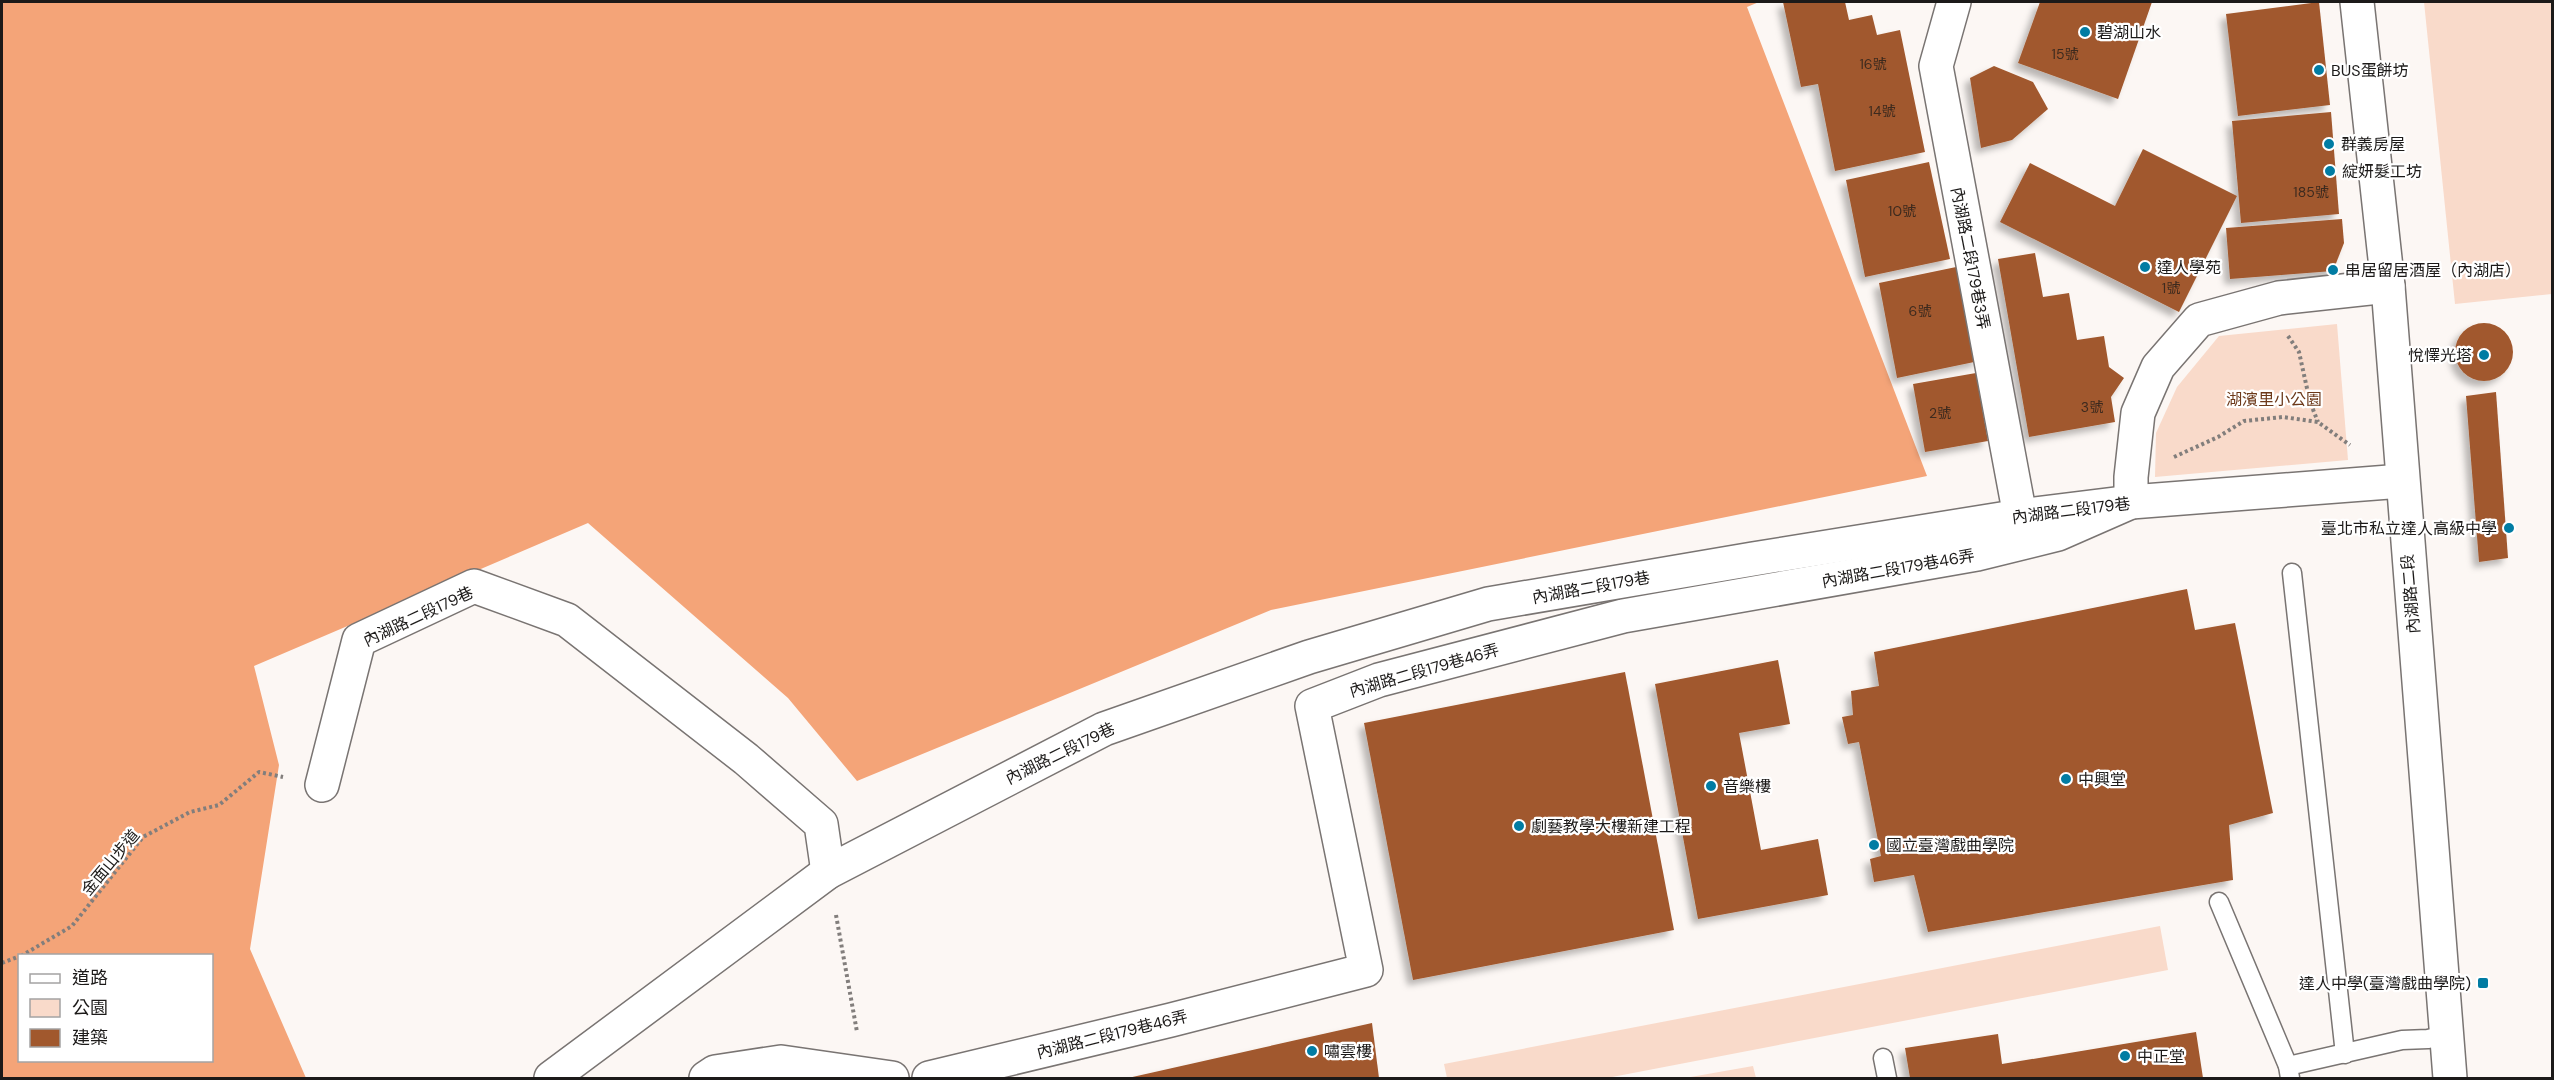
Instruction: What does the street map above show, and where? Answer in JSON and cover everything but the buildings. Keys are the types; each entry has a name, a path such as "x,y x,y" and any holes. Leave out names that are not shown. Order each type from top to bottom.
{"street":[{"name":"內湖路二段179巷3弄","path":"1954,2 1936,66 2020,516"},
{"name":"內湖路二段","path":"2357,2 2388,286 2390,482 2450,1078"},
{"path":"2131,490 2139,413 2158,367 2199,321 2264,302 2388,286"},
{"name":"內湖路二段179巷","path":"551,1078 828,872 1104,729 1309,657 1488,604 2020,516 2131,490 2390,482"},
{"name":"內湖路二段179巷46弄","path":"929,1078 1366,970 1312,706 1379,680 1623,616 1977,554 2058,534 2131,490"},
{"name":"內湖路二段179巷","path":"322,785 359,640 474,586 567,620 746,759 820,824 828,872"},
{"path":"706,1078 715,1072 781,1062 874,1077"}],"lane":[{"path":"2292,573 2345,1054"},
{"path":"2219,902 2289,1072 2345,1054 2402,1040 2428,1039 2445,1035"},
{"path":"1884,1058 1887,1078"}],"path":[{"path":"2264,302 2299,352 2310,402 2318,422"},
{"path":"2131,490 2244,421 2283,417 2318,422 2363,455 2390,482"},
{"name":"金面山步道","path":"23,954 72,926 143,837 190,812 219,805 259,772 322,785"},
{"path":"828,872 874,1077"},
{"name":"金面山步道","path":"2,963 18,957"}],"green space":[{"path":"2424,2 2552,2 2552,294 2455,304"},
{"name":"湖濱里小公園","path":"2337,324 2348,460 2155,477 2156,433 2177,387 2219,336"},
{"path":"2160,926 2168,970 1607,1078 1447,1078 1444,1064"},
{"path":"1753,1066 1756,1078 1685,1078"}],"shaded area":[{"path":"2,2 1759,2 1747,7 1927,476 1271,610 857,781 788,698 588,523 254,666 279,765 250,949 306,1078 2,1078"}],"place":[{"name":"碧湖山水","path":"2085,32"},
{"name":"BUS蛋餅坊","path":"2319,70"},
{"name":"群義房屋","path":"2329,144"},
{"name":"綻妍髮工坊","path":"2330,171"},
{"name":"達人學苑","path":"2145,267"},
{"name":"串居留居酒屋（內湖店）","path":"2333,270"},
{"name":"悅懌光塔","path":"2484,355"},
{"name":"臺北市私立達人高級中學","path":"2509,528"},
{"name":"中興堂","path":"2066,779"},
{"name":"音樂樓","path":"1711,786"},
{"name":"劇藝教學大樓新建工程","path":"1519,826"},
{"name":"國立臺灣戲曲學院","path":"1874,845"},
{"name":"達人中學(臺灣戲曲學院)","path":"2483,983"},
{"name":"嘯雲樓","path":"1312,1051"},
{"name":"中正堂","path":"2125,1056"}]}
